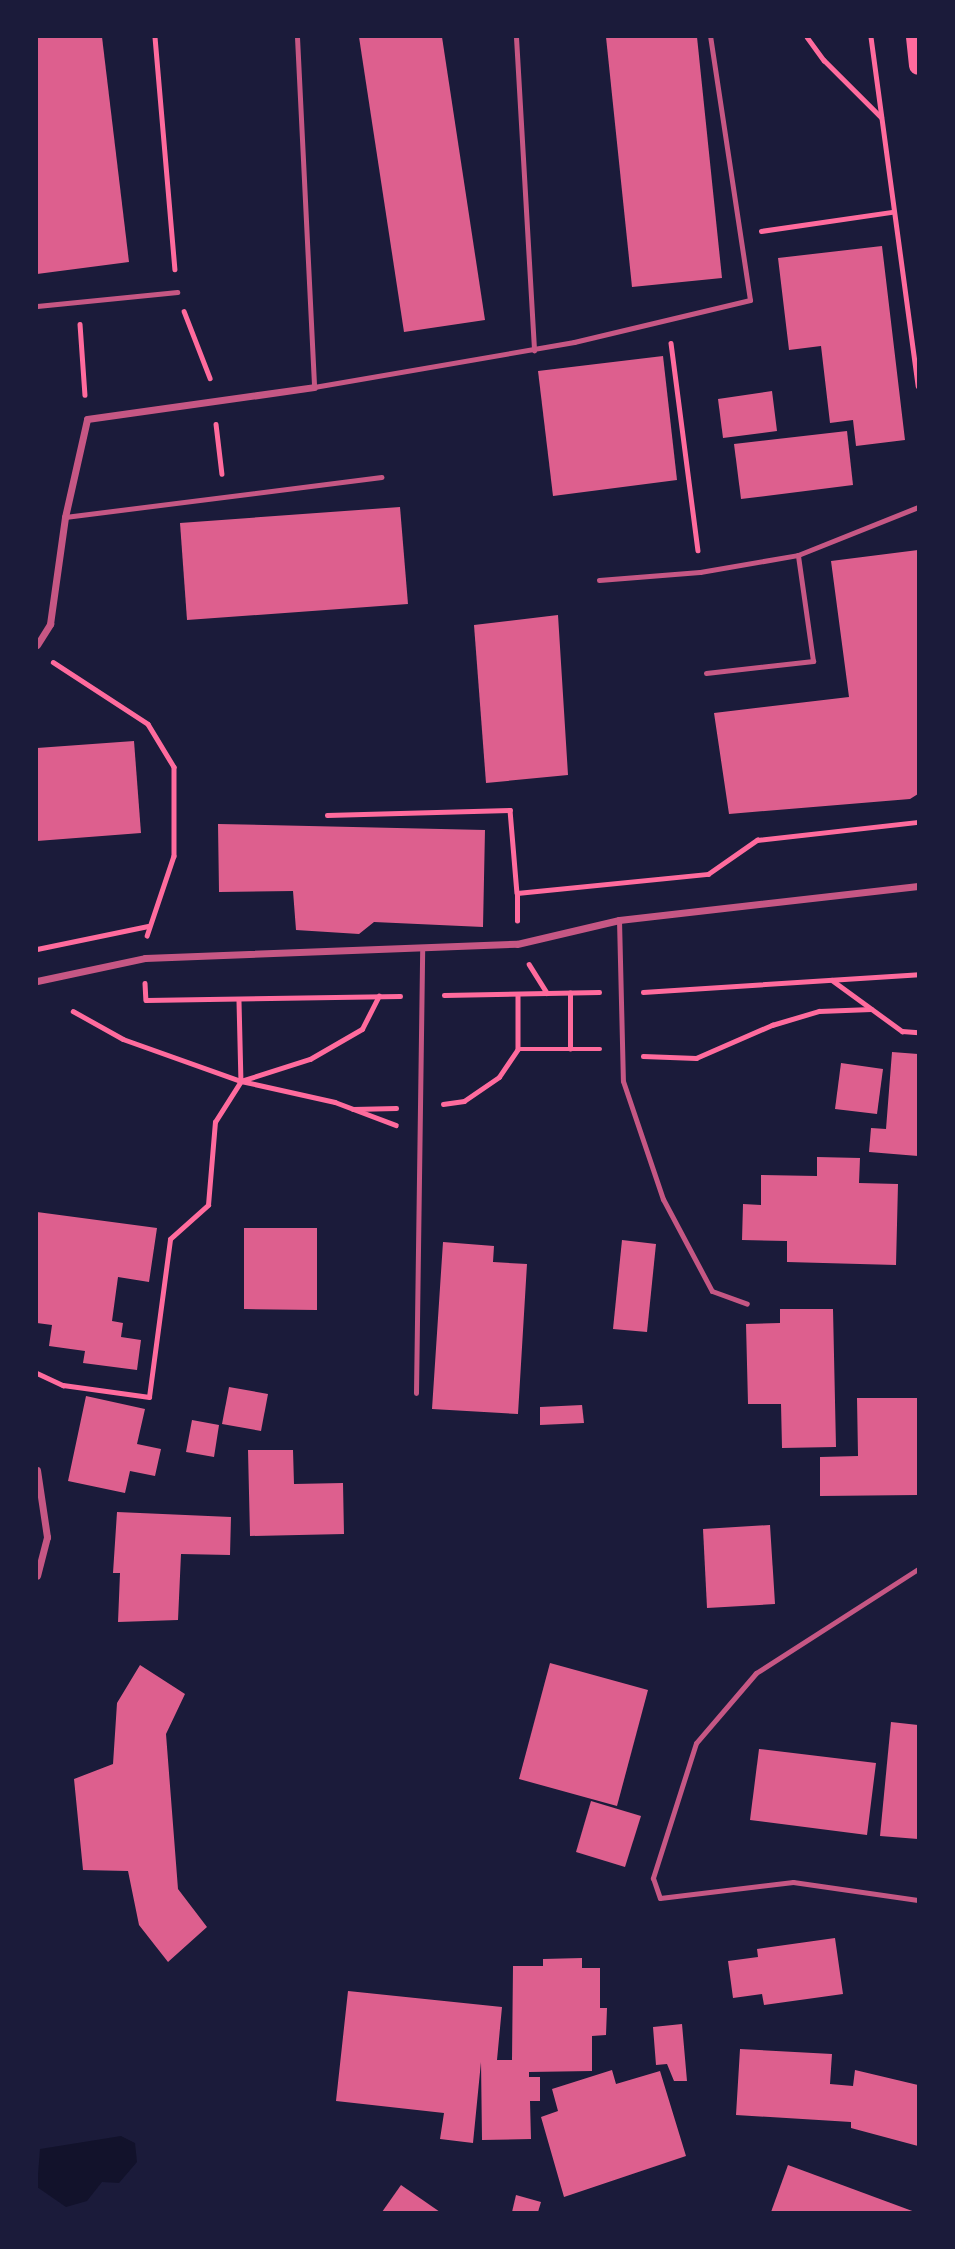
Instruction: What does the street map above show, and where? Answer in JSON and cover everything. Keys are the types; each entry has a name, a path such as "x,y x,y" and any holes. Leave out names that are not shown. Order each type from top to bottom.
{"main road":[{"path":"915,37 918,66"}],"street":[{"path":"37,645 50,624 65,517 87,419 314,387"},
{"path":"37,981 145,958 517,944 619,920 918,886"},
{"path":"37,1470 44,1494 47,1537 37,1576"}],"lane":[{"path":"297,37 314,387 534,349 686,318 750,300 710,37"},
{"path":"516,37 534,349"},
{"path":"37,306 177,292"},
{"path":"65,517 381,477"},
{"path":"600,580 700,572 798,555 918,507"},
{"path":"706,673 813,661 798,555"},
{"path":"619,920 623,1081 663,1199 712,1291 747,1304"},
{"path":"416,1393 422,947"},
{"path":"918,1569 756,1673 696,1743 653,1878 660,1898 793,1882 918,1900"}],"path":[{"path":"155,37 177,292 216,399 225,497"},
{"path":"807,37 824,60 881,117"},
{"path":"871,37 892,212 918,386"},
{"path":"740,234 892,212"},
{"path":"658,341 671,339 700,572"},
{"path":"82,352 87,419"},
{"path":"48,659 148,724 174,767 174,856 148,926 145,1000 620,992 918,974"},
{"path":"327,815 510,810 517,893 517,944 547,994"},
{"path":"517,893 708,874 757,841 918,822"},
{"path":"37,949 148,926"},
{"path":"832,980 902,1031 918,1032"},
{"path":"570,993 570,1049"},
{"path":"518,994 518,1049"},
{"path":"241,1081 310,1059 362,1029 379,996"},
{"path":"37,1373 63,1385 149,1397 170,1239 208,1205 215,1122 241,1081 239,1001"},
{"path":"73,1011 123,1039 241,1081 335,1102 420,1133"}],"shaded area":[{"path":"121,2136 135,2143 137,2162 119,2183 102,2182 87,2201 66,2207 37,2187 40,2149"}],"building":[{"path":"37,37 102,37 129,262 37,274"},
{"path":"359,37 442,37 485,320 404,332"},
{"path":"606,37 697,37 722,278 632,287"},
{"path":"882,246 905,440 856,446 853,420 830,423 821,346 789,350 778,258"},
{"path":"663,356 677,480 553,496 538,371"},
{"path":"772,391 777,431 723,438 718,399"},
{"path":"847,431 853,485 741,499 734,444"},
{"path":"400,507 408,604 187,620 180,523"},
{"path":"918,550 918,794 910,799 729,814 714,713 849,697 831,561"},
{"path":"558,615 568,775 486,783 474,625"},
{"path":"134,741 141,833 37,841 37,748"},
{"path":"218,824 485,830 483,927 374,922 359,934 296,930 293,891 219,892"},
{"path":"892,1052 918,1054 918,1156 869,1152 871,1128 886,1129"},
{"path":"841,1063 883,1069 877,1114 835,1109"},
{"path":"817,1157 860,1158 859,1183 898,1184 896,1265 787,1262 787,1241 742,1240 743,1204 761,1205 761,1175 817,1176"},
{"path":"37,1212 157,1228 149,1282 118,1277 112,1321 123,1323 121,1337 141,1340 137,1370 83,1363 85,1351 49,1346 52,1325 37,1323"},
{"path":"244,1228 317,1228 317,1310 244,1309"},
{"path":"622,1240 656,1244 647,1332 613,1329"},
{"path":"443,1242 494,1246 493,1262 527,1264 518,1414 432,1409"},
{"path":"780,1309 833,1309 836,1447 782,1448 781,1404 748,1404 746,1324 780,1323"},
{"path":"229,1387 268,1394 261,1431 222,1424"},
{"path":"86,1396 145,1409 137,1444 161,1449 155,1476 130,1471 125,1493 68,1481"},
{"path":"857,1398 918,1398 918,1495 820,1496 820,1457 858,1456"},
{"path":"582,1405 584,1423 540,1425 540,1407"},
{"path":"192,1420 219,1425 214,1457 186,1452"},
{"path":"248,1450 293,1450 294,1484 343,1483 344,1534 250,1536"},
{"path":"117,1512 231,1517 230,1555 181,1554 178,1620 118,1622 120,1573 113,1573"},
{"path":"770,1525 775,1604 707,1608 703,1529"},
{"path":"550,1663 648,1690 617,1806 519,1779"},
{"path":"140,1665 185,1694 166,1734 178,1889 207,1927 168,1962 139,1925 128,1871 83,1870 74,1779 113,1764 117,1703"},
{"path":"891,1722 918,1725 918,1839 880,1836"},
{"path":"759,1749 876,1763 867,1835 750,1820"},
{"path":"591,1801 641,1816 625,1867 576,1852"},
{"path":"835,1938 843,1994 764,2005 762,1994 733,1998 728,1961 758,1957 757,1949"},
{"path":"582,1958 582,1968 600,1968 600,2008 607,2008 606,2035 592,2036 592,2071 529,2072 529,2077 540,2077 540,2101 530,2101 531,2139 482,2140 481,2062 473,2143 440,2139 444,2113 336,2101 348,1991 502,2007 497,2060 512,2060 513,1966 543,1966 543,1959"},
{"path":"682,2024 687,2081 674,2081 667,2064 656,2065 653,2027"},
{"path":"740,2049 832,2054 830,2084 853,2086 855,2070 918,2085 918,2146 851,2128 851,2122 736,2115"},
{"path":"612,2070 616,2084 660,2071 686,2156 564,2197 541,2117 558,2111 552,2089"},
{"path":"788,2165 915,2212 771,2212"},
{"path":"401,2185 440,2212 382,2212"},
{"path":"516,2195 541,2202 538,2212 512,2212"}]}
